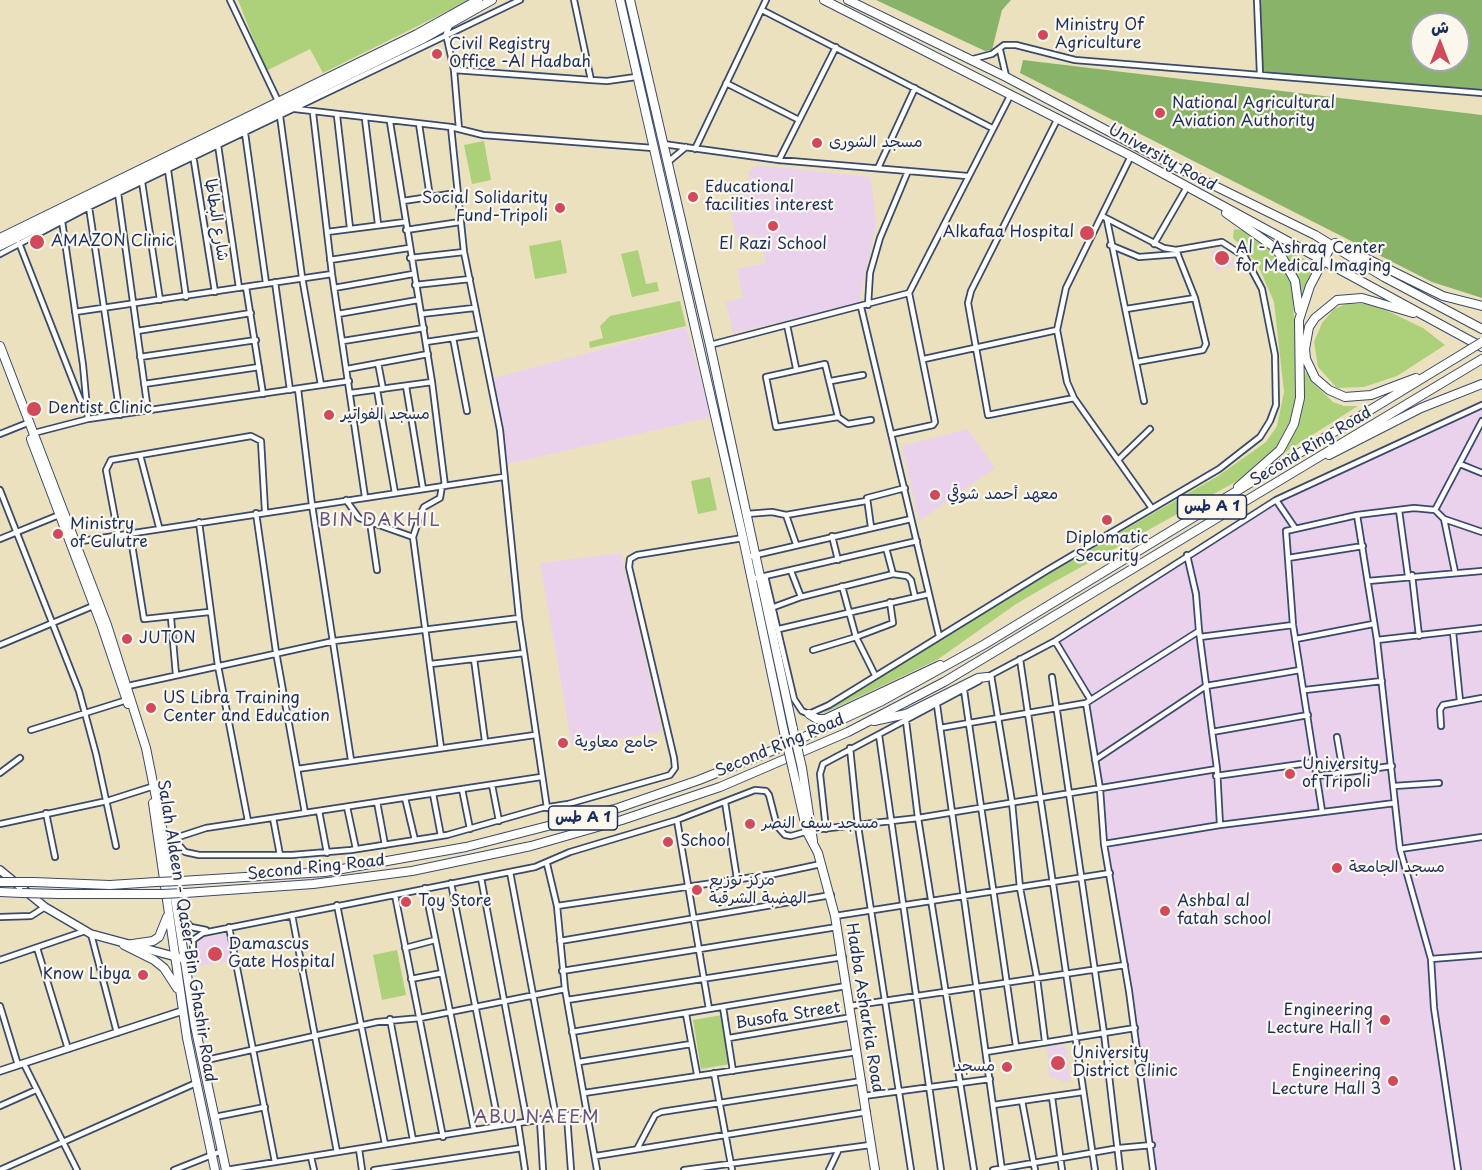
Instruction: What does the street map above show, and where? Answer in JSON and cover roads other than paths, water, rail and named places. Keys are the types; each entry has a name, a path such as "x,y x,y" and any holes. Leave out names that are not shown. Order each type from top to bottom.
{"main road":[{"path":"0,246 17,240 292,106 419,37 478,0"},
{"path":"0,238 278,101 450,25 492,0"},
{"path":"620,0 743,538 759,578 788,730 793,770 810,831"},
{"path":"630,0 747,514 751,556"},
{"name":"University Road","path":"824,0 1131,156 1215,204 1324,259 1419,315 1482,347"},
{"name":"University Road","path":"848,0 1006,77 1173,166 1315,235 1482,329"},
{"path":"1215,204 1274,248 1282,257 1295,281 1299,320 1300,398 1294,424 1280,450 1218,503"},
{"path":"1315,235 1443,296 1482,306"},
{"path":"1299,320 1305,298 1331,246"},
{"path":"1419,315 1362,298 1337,300 1322,310 1309,327 1305,349 1310,370 1329,390 1345,397 1359,397 1402,386 1452,360"},
{"name":"Second Ring Road","path":"0,882 110,885 304,874 363,867 477,845 582,818 699,780 852,716 959,659 1482,342"},
{"name":"Salah Aldeen - Qaser Bin Ghashir Road","path":"0,346 128,686 146,748 163,842 168,910 182,1011 215,1170"},
{"name":"Salah Aldeen - Qaser Bin Ghashir Road","path":"0,359 127,700 151,788 178,911 202,1061 226,1170"},
{"name":"Second Ring Road","path":"0,892 185,893 273,888 362,878 531,846 622,820 720,787 867,722 972,666 1482,359"},
{"path":"1314,460 1344,449 1421,408 1482,384"},
{"path":"808,714 817,719 825,719 919,673 959,659"},
{"path":"867,722 906,714 978,678 989,676"},
{"path":"788,730 802,768 810,831"},
{"name":"Hadba Asharkia Road","path":"810,831 831,896 843,957 875,1170"},
{"path":"0,870 45,907 88,933 143,953 164,968 180,995"},
{"path":"124,945 153,941 159,937 166,926 168,910"},
{"path":"124,945 184,958"}],"street":[{"path":"230,0 278,101"},
{"path":"0,254 17,240 168,170 193,154 244,133 280,116 292,106 520,0"},
{"path":"574,0 591,80"},
{"path":"695,148 766,0"},
{"path":"1257,0 1260,74"},
{"path":"762,10 992,128"},
{"path":"450,25 447,34 454,70 459,129"},
{"path":"972,60 985,58 1000,50 1004,45 1016,45 1075,60 1482,93"},
{"path":"779,160 836,47"},
{"path":"1000,50 1006,77"},
{"path":"454,70 607,81 636,77"},
{"path":"726,83 799,120"},
{"path":"878,168 915,88"},
{"path":"892,434 935,423 909,293 1011,94"},
{"path":"292,106 337,116 451,127 483,135 653,148"},
{"path":"313,112 330,260 365,498"},
{"path":"280,116 302,278 321,385"},
{"path":"337,116 350,228"},
{"path":"1058,118 969,296 975,350 988,415 1074,398"},
{"path":"365,119 378,224"},
{"path":"390,122 410,258 428,354 443,486 440,498 424,507 413,537 427,628 441,748"},
{"path":"420,124 430,197"},
{"path":"451,127 456,193 464,252 500,430 519,618 547,808"},
{"path":"244,133 266,283"},
{"path":"663,144 779,160 967,176"},
{"path":"218,145 239,288"},
{"path":"668,162 686,147"},
{"name":"شارع البطاطا","path":"193,154 215,292"},
{"path":"1131,156 1066,288 1058,330 1067,382 1074,398 1151,507"},
{"path":"168,170 186,297"},
{"path":"868,305 870,273 880,238 908,171"},
{"path":"142,182 160,300"},
{"path":"1154,244 1187,187"},
{"path":"403,201 456,193"},
{"path":"118,194 148,411"},
{"path":"89,207 120,415"},
{"path":"1102,216 1154,244 1177,252 1195,298 1207,338 1203,350 1137,362"},
{"path":"1107,220 1110,245 1126,309 1144,401"},
{"path":"62,221 84,372 88,419"},
{"path":"327,232 405,222"},
{"path":"406,231 460,222"},
{"path":"17,240 70,375 80,399 87,408"},
{"path":"917,540 759,578 774,607 794,699 802,711 808,714 829,705 1151,507 1219,469 1260,437 1270,421 1277,396 1270,320 1262,289 1245,257 1222,242 1177,252 1139,257 1110,245"},
{"path":"330,260 409,248"},
{"path":"410,258 464,252"},
{"path":"75,312 332,274"},
{"path":"334,288 413,274"},
{"path":"415,285 470,279"},
{"path":"275,282 290,390"},
{"path":"246,287 263,394"},
{"path":"710,345 909,293"},
{"path":"1126,309 1195,298"},
{"path":"338,314 418,300"},
{"path":"861,307 939,636"},
{"path":"421,314 474,308"},
{"path":"137,331 251,313"},
{"path":"787,325 796,368"},
{"path":"343,341 424,328"},
{"path":"924,359 975,350 1058,330"},
{"path":"426,342 480,334"},
{"path":"453,338 467,411"},
{"path":"140,357 256,340"},
{"path":"347,369 428,354"},
{"path":"378,363 395,493"},
{"path":"838,417 776,427 766,377 796,368 825,364 838,417 848,424 871,420"},
{"path":"144,384 259,367"},
{"path":"70,375 84,372"},
{"path":"831,381 863,375"},
{"path":"34,433 88,419 349,381"},
{"path":"351,393 432,382"},
{"path":"406,386 423,489"},
{"path":"298,389 312,505 351,760"},
{"path":"826,829 820,770 824,764 850,748 937,705 1055,640 1276,500 1482,405"},
{"path":"1435,510 1482,421"},
{"path":"0,434 25,424"},
{"path":"1119,459 1150,429"},
{"path":"118,534 107,464 111,460 251,436 259,438 265,511"},
{"path":"140,455 159,527"},
{"path":"1460,464 1482,473"},
{"path":"75,542 159,527 504,477"},
{"path":"747,514 772,512 786,515 867,501 873,495 905,488"},
{"path":"0,490 69,664 85,713 116,846"},
{"path":"346,500 355,515 413,537"},
{"path":"1276,500 1295,528"},
{"path":"867,501 871,527"},
{"path":"1322,812 1305,690 1293,625 1285,532 1357,515 1414,508 1435,510 1444,519 1482,532"},
{"path":"1399,510 1419,636"},
{"path":"256,513 276,652 304,813"},
{"path":"0,539 59,515"},
{"path":"786,515 796,544"},
{"path":"1357,515 1364,546 1377,640 1400,849 1431,959 1434,1008 1458,1170"},
{"path":"751,556 911,519"},
{"path":"1444,519 1455,572"},
{"path":"199,522 209,612 218,666 249,821"},
{"path":"370,522 377,570"},
{"path":"130,532 142,617 148,621 209,612"},
{"path":"832,536 838,560"},
{"path":"174,839 185,852 194,855 327,853 441,836 641,784 674,772 674,758 629,563 637,555 743,538"},
{"path":"1288,558 1364,546"},
{"path":"886,548 893,574"},
{"path":"1187,555 1197,594 1199,631 1217,768 1220,825"},
{"path":"791,571 801,597"},
{"path":"1368,581 1482,571"},
{"path":"774,607 801,597 893,574 907,576 911,580 915,597"},
{"path":"842,586 856,637 875,675"},
{"path":"779,629 848,611 929,594"},
{"path":"813,650 893,623 890,602"},
{"path":"0,645 93,606"},
{"path":"171,618 176,675"},
{"path":"128,686 334,641 519,618"},
{"path":"1296,639 1373,624"},
{"path":"1200,638 1293,625"},
{"path":"1377,640 1482,628"},
{"path":"940,728 1057,709 1088,701 1199,631"},
{"path":"1453,632 1460,701"},
{"path":"1055,640 1088,701 1100,789 1104,844 1135,1028 1152,1146 1153,1170"},
{"path":"431,664 524,653"},
{"path":"474,659 485,741"},
{"path":"1020,659 1038,798 1095,1170"},
{"path":"1095,760 1206,686 1300,670"},
{"path":"989,676 1012,802 1020,888 1037,978 1045,1041"},
{"path":"1052,678 1104,1034 1120,1170"},
{"path":"1305,690 1382,681"},
{"path":"964,690 983,806 1016,1046"},
{"path":"1441,726 1440,711 1443,705 1482,698"},
{"path":"31,730 127,700"},
{"path":"937,705 1002,1169"},
{"path":"1212,732 1308,715"},
{"path":"906,721 918,818 974,1170"},
{"path":"297,769 535,735"},
{"path":"879,735 940,1170"},
{"path":"1337,737 1343,772"},
{"path":"850,748 858,826 911,1170"},
{"path":"0,773 20,758"},
{"path":"1216,776 1315,762"},
{"path":"1318,776 1392,766"},
{"path":"184,958 192,955 195,937 215,930 547,864 570,852 676,820 760,789 769,795 780,832 791,836 810,831 918,818 1100,789 1217,768"},
{"path":"163,842 197,830 249,821 541,777"},
{"path":"1394,786 1439,783"},
{"path":"492,785 499,821"},
{"path":"0,824 106,801 151,788"},
{"path":"462,789 470,829"},
{"path":"433,794 441,836"},
{"path":"405,798 415,840"},
{"path":"377,802 385,845"},
{"path":"725,802 736,879"},
{"path":"1104,844 1220,825 1395,803"},
{"path":"347,807 356,849"},
{"path":"319,811 327,853"},
{"path":"46,813 55,857"},
{"path":"273,818 280,855"},
{"path":"676,820 709,1009"},
{"path":"1400,849 1482,837"},
{"path":"547,864 557,906 562,971 597,1170"},
{"path":"557,906 688,887 821,864"},
{"path":"510,872 556,1117"},
{"path":"835,916 1110,873"},
{"path":"481,878 527,1122"},
{"path":"451,884 499,1126"},
{"path":"425,888 474,1130"},
{"path":"394,895 443,1137"},
{"path":"560,941 831,896"},
{"path":"337,905 385,1144"},
{"path":"0,917 31,916 45,907"},
{"path":"178,911 191,927 215,930"},
{"path":"292,915 337,1152"},
{"path":"230,927 275,1162"},
{"path":"562,971 837,927"},
{"path":"0,960 88,933 117,1033"},
{"path":"405,948 435,940"},
{"path":"37,948 68,1049"},
{"path":"1431,959 1482,955"},
{"path":"567,1000 843,957"},
{"path":"850,1006 1125,965"},
{"path":"411,979 441,972"},
{"path":"572,1032 846,986"},
{"path":"202,1061 390,1019 420,1018 565,989"},
{"path":"0,1006 21,1064 64,1141 77,1170"},
{"path":"723,1007 733,1071"},
{"path":"0,1071 182,1011"},
{"path":"686,1014 697,1074"},
{"name":"Busofa Street","path":"729,1038 852,1017"},
{"path":"390,1019 412,1140"},
{"path":"986,1052 1135,1028"},
{"path":"579,1062 691,1044"},
{"path":"584,1093 697,1074 733,1071 857,1052"},
{"path":"714,1073 732,1170"},
{"path":"864,1096 990,1079"},
{"path":"637,1149 658,1113 862,1081"},
{"path":"0,1170 196,1083"},
{"path":"0,1106 36,1090"},
{"path":"993,1105 1083,1092"},
{"path":"1052,1096 1062,1170"},
{"path":"1022,1101 1034,1167"},
{"path":"215,1117 265,1107"},
{"path":"596,1156 725,1133 867,1112"},
{"path":"226,1170 587,1113"},
{"path":"567,1116 571,1170"},
{"path":"540,1120 543,1170"},
{"path":"518,1124 525,1170"},
{"path":"684,1170 870,1145"},
{"path":"993,1170 1034,1167 1061,1158 1092,1152 1152,1146"},
{"path":"374,1170 522,1148"},
{"path":"359,1149 362,1170"},
{"path":"829,1170 839,1149"},
{"path":"174,1170 222,1151"},
{"path":"311,1157 314,1170"}],"place":[{"name":"Ministry Of Agriculture","path":"1043,35"},
{"name":"Civil Registry Office -Al Hadbah","path":"437,54"},
{"name":"National Agricultural Aviation Authority","path":"1160,113"},
{"name":"مسجد الشورى","path":"817,143"},
{"name":"Educational facilities interest","path":"693,197"},
{"name":"Social Solidarity Fund-Tripoli","path":"560,208"},
{"name":"El Razi School","path":"773,226"},
{"name":"Alkafaa Hospital","path":"1087,233"},
{"name":"AMAZON Clinic","path":"37,242"},
{"name":"Al - Ashraq Center for Medical Imaging","path":"1222,258"},
{"name":"Dentist Clinic","path":"34,409"},
{"name":"مسجد الفواتير","path":"329,415"},
{"name":"معهد أحمد شوقي","path":"935,495"},
{"name":"Diplomatic Security","path":"1107,520"},
{"name":"Ministry of Culutre","path":"58,534"},
{"name":"JUTON","path":"127,639"},
{"name":"US Libra Training Center and Education","path":"151,708"},
{"name":"جامع معاوية","path":"563,743"},
{"name":"University of Tripoli","path":"1290,774"},
{"name":"مسجد سيف النصر","path":"750,824"},
{"name":"School","path":"668,842"},
{"name":"مسجد الجامعة","path":"1337,868"},
{"name":"مركز توزيع الهضبة الشرقية","path":"697,890"},
{"name":"Toy Store","path":"406,902"},
{"name":"Ashbal al fatah school","path":"1165,911"},
{"name":"Damascus Gate Hospital","path":"215,954"},
{"name":"Know Libya","path":"143,975"},
{"name":"Engineering Lecture Hall 1","path":"1385,1020"},
{"name":"University District Clinic","path":"1058,1063"},
{"name":"مسجد","path":"1007,1067"},
{"name":"Engineering Lecture Hall 3","path":"1393,1081"}],"district":[{"name":"BIN DAKHIL","path":"380,521"},
{"name":"ABU NAEEM","path":"537,1118"}]}
